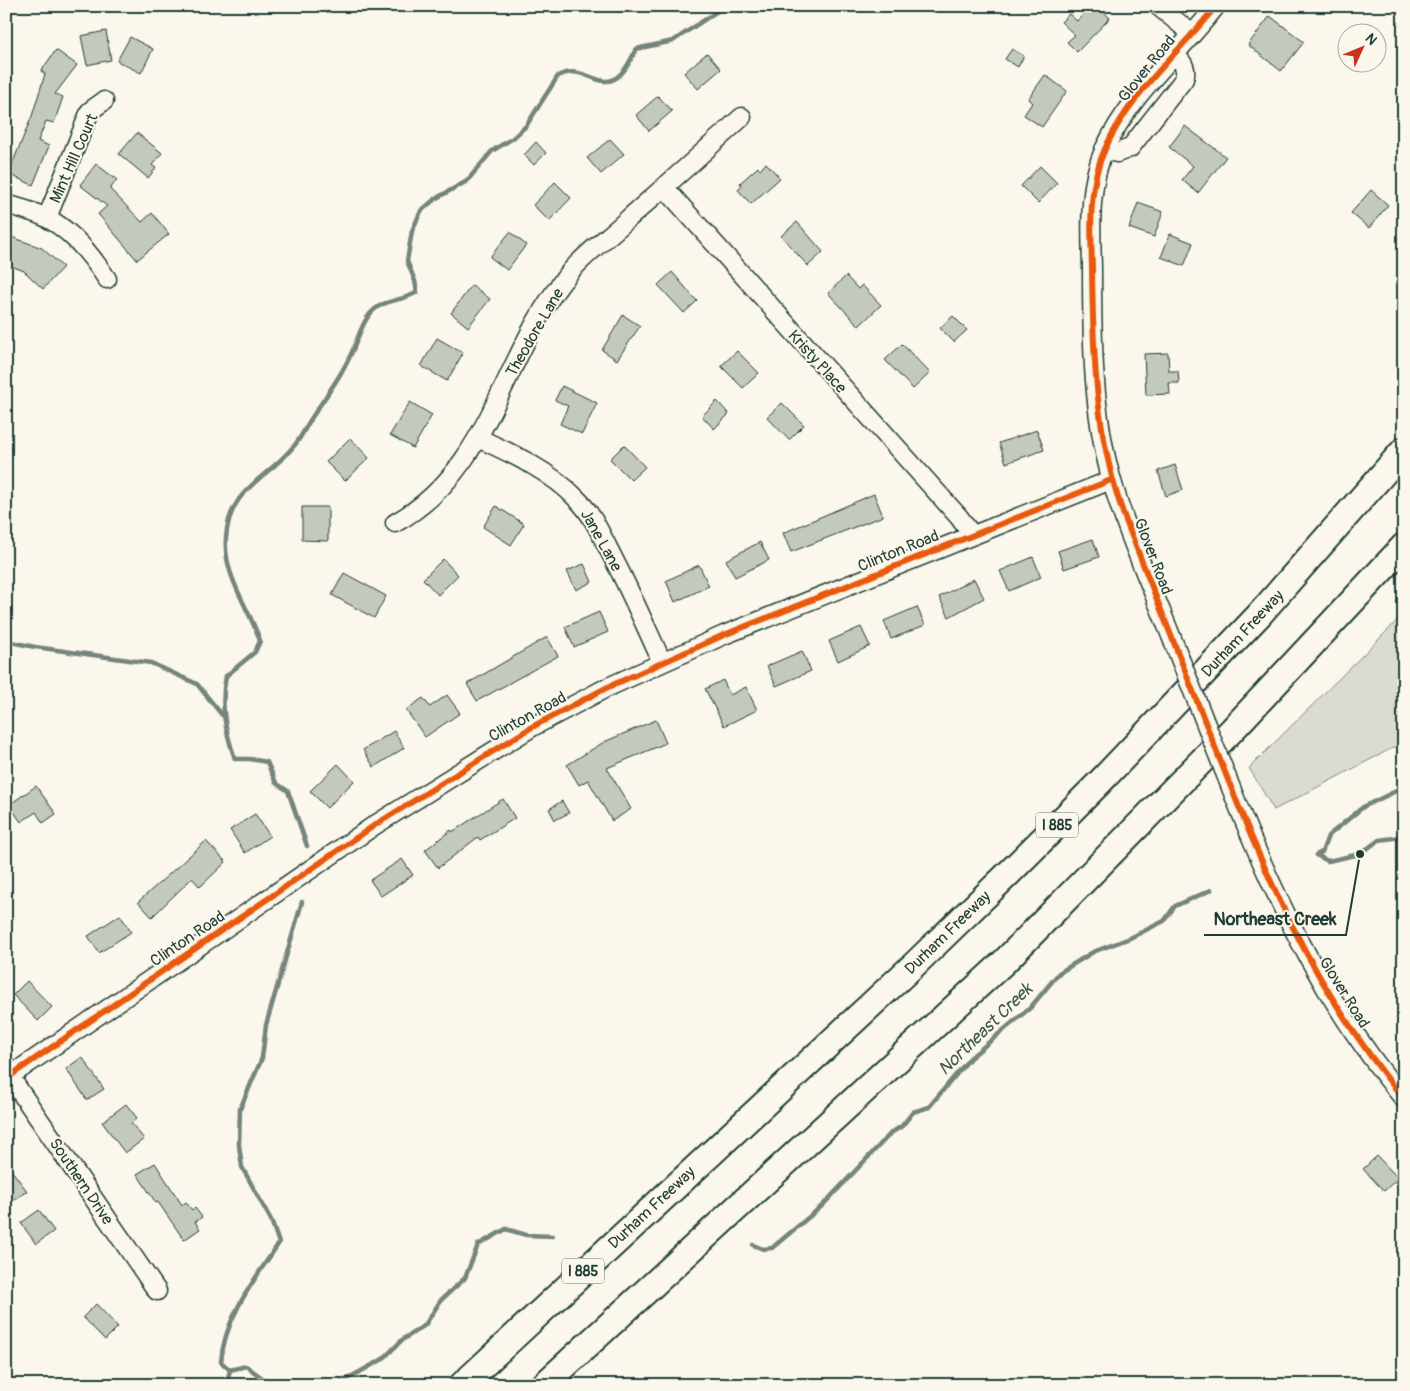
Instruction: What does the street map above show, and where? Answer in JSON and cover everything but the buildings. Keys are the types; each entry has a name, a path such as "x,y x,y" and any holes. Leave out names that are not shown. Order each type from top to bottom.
{"highway":[{"name":"Durham Freeway","path":"462,1385 916,962 1023,859 1259,616 1404,450"},
{"path":"544,1385 1004,962 1239,723 1404,546"}],"street":[{"path":"1158,6 1192,34"},
{"name":"Glover Road","path":"1216,6 1142,92 1114,130 1098,167 1091,212 1092,308 1098,414 1111,480 1266,874 1302,948 1364,1049 1404,1100"},
{"path":"1104,150 1117,153 1130,148 1184,79 1186,74 1182,61 1174,54"},
{"name":"Mint Hill Court","path":"47,218 90,111 104,101"},
{"name":"Theodore Lane","path":"395,523 417,511 434,496 464,462 478,438 525,341 570,272 742,117"},
{"name":"Kristy Place","path":"664,187 959,517 972,535"},
{"path":"6,204 47,218 75,239 94,260 107,279"},
{"name":"Jane Lane","path":"478,438 536,468 578,499 599,530 662,662"},
{"name":"Clinton Road","path":"8,1073 435,786 532,727 662,662 1111,480"},
{"name":"Southern Drive","path":"8,1073 157,1291"}],"shaded area":[{"path":"1404,612 1404,742 1274,810 1249,768"}],"waterway":[{"path":"307,846 288,791 276,783 267,762 235,759 226,728 223,698 226,676 255,652 260,641 228,565 226,538 234,507 250,486 298,441 342,372 370,314 381,305 417,292 407,261 412,231 421,211 435,199 467,181 492,151 513,138 526,126 558,76 569,72 580,73 598,80 607,81 616,78 626,68 636,49 673,41 725,6"},
{"path":"6,641 35,647 151,663 197,684 222,715"},
{"path":"1316,855 1322,852 1328,836 1363,807 1396,791 1404,784"},
{"name":"Northeast Creek","path":"1316,855 1328,861 1360,854 1379,840 1394,838 1404,834"},
{"name":"Northeast Creek","path":"753,1245 763,1249 772,1248 822,1206 891,1133 902,1126 913,1112 929,1107 970,1058 1030,1008 1059,973 1093,952 1130,938 1164,921 1175,906 1211,890"},
{"path":"230,1370 221,1362 228,1330 242,1300 279,1243 271,1220 242,1167 239,1145 240,1109 262,1058 266,1025 302,902"},
{"name":"Northeast Creek","path":"336,1385 383,1359 402,1340 425,1325 441,1300 465,1278 478,1245 506,1229 526,1235 553,1236"},
{"name":"Northeast Creek","path":"230,1370 246,1366 272,1385"},
{"name":"Northeast Creek","path":"221,1385 228,1378 230,1370"},
{"name":"Northeast Creek","path":"317,1385 320,1382 329,1385"}],"cycle path":[{"path":"1216,6 1156,74 1128,110 1115,129 1105,149 1096,177 1093,192 1091,238 1093,332 1102,428 1108,459 1126,521 1232,791 1272,884 1317,972 1343,1015 1404,1099"},
{"path":"10,1076 375,825 532,727 606,688 724,635 1111,480"}],"place":[{"name":"Northeast Creek","path":"1360,854"}]}
